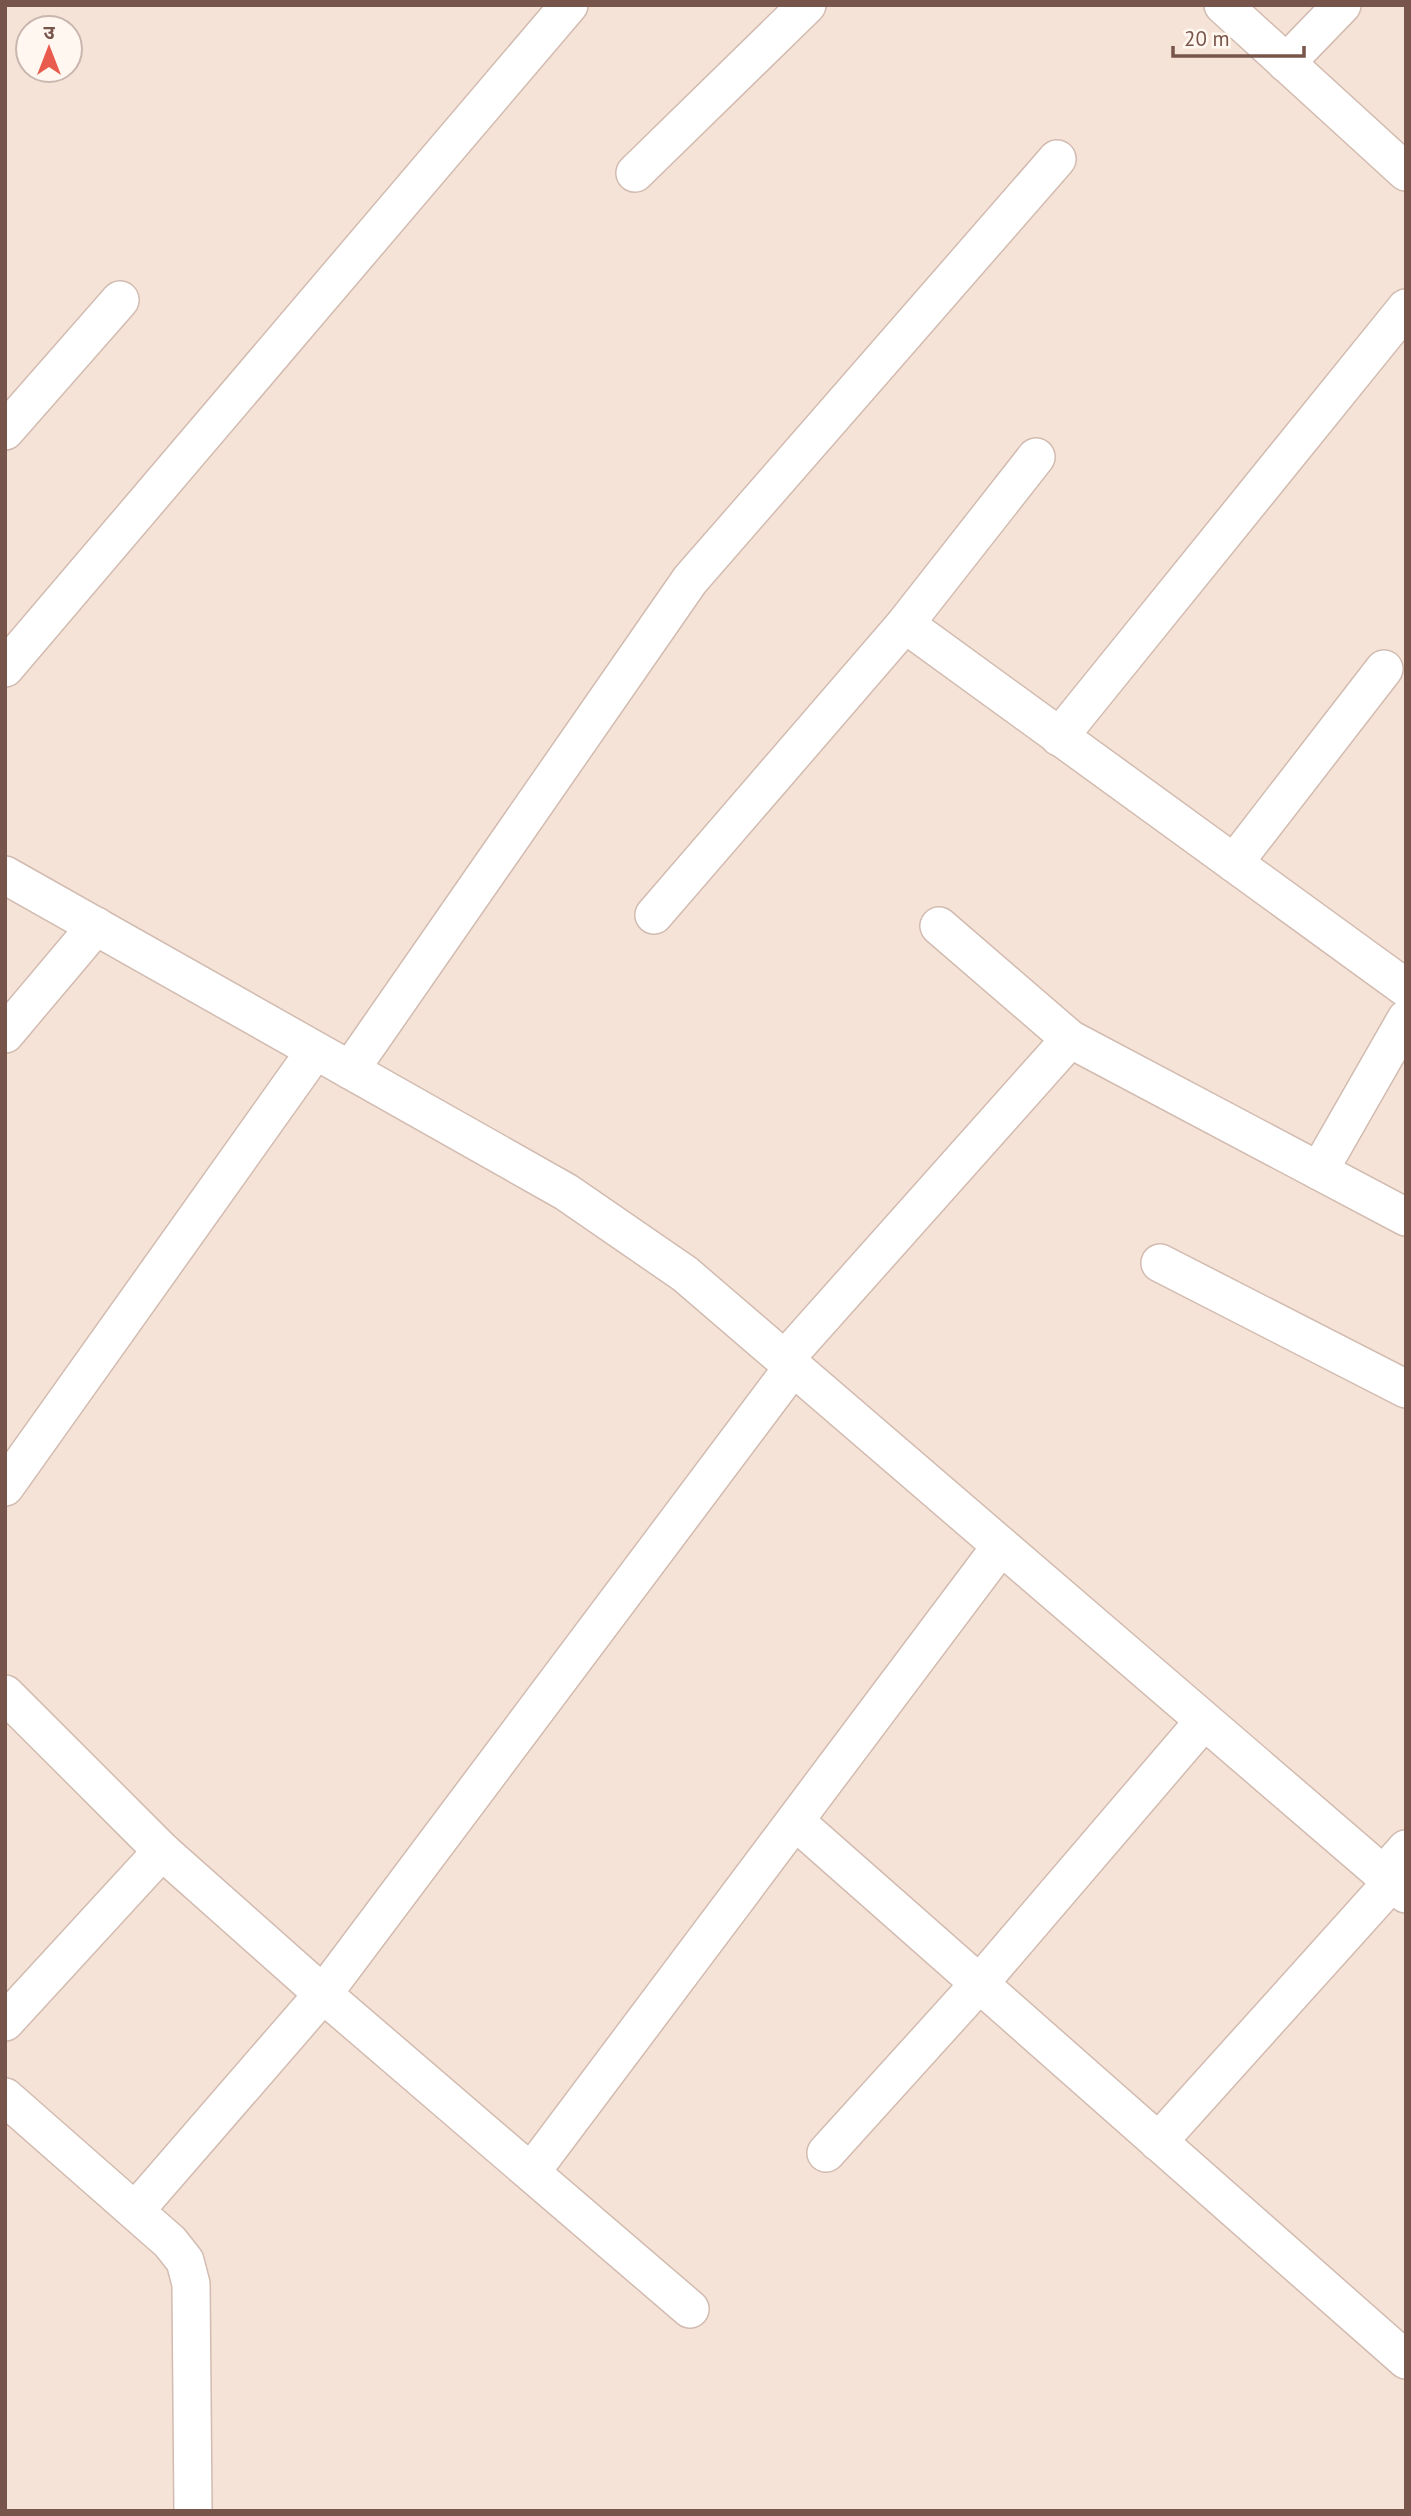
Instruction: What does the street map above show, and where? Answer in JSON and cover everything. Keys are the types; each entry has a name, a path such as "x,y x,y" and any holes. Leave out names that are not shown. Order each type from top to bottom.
{"street":[{"path":"5,668 569,5"},
{"path":"635,173 807,5"},
{"path":"1223,5 1406,172"},
{"path":"1286,63 1342,5"},
{"path":"350,1070 690,580 1057,159"},
{"path":"5,431 120,300"},
{"path":"1059,737 1406,308"},
{"path":"654,915 905,624 1036,457"},
{"path":"905,624 1406,988"},
{"path":"1234,863 1384,669"},
{"path":"5,875 566,1192 685,1274 1205,1721 1397,1875 1158,2141"},
{"path":"5,1034 96,926"},
{"path":"939,926 1070,1039 1406,1217"},
{"path":"1319,1171 1406,1019"},
{"path":"135,2211 323,1994 789,1363 1070,1039"},
{"path":"5,1487 315,1051"},
{"path":"1160,1263 1406,1390"},
{"path":"532,2171 1001,1546"},
{"path":"8,1702 162,1851 323,1994 690,2309"},
{"path":"826,2153 979,1984 1205,1721"},
{"path":"795,1821 1406,2360"},
{"path":"5,2022 162,1851"},
{"path":"5,2097 170,2242 185,2260 191,2284 193,2511"}],"shaded area":[{"path":"5,5 1406,5 1406,2511 5,2511"}]}
